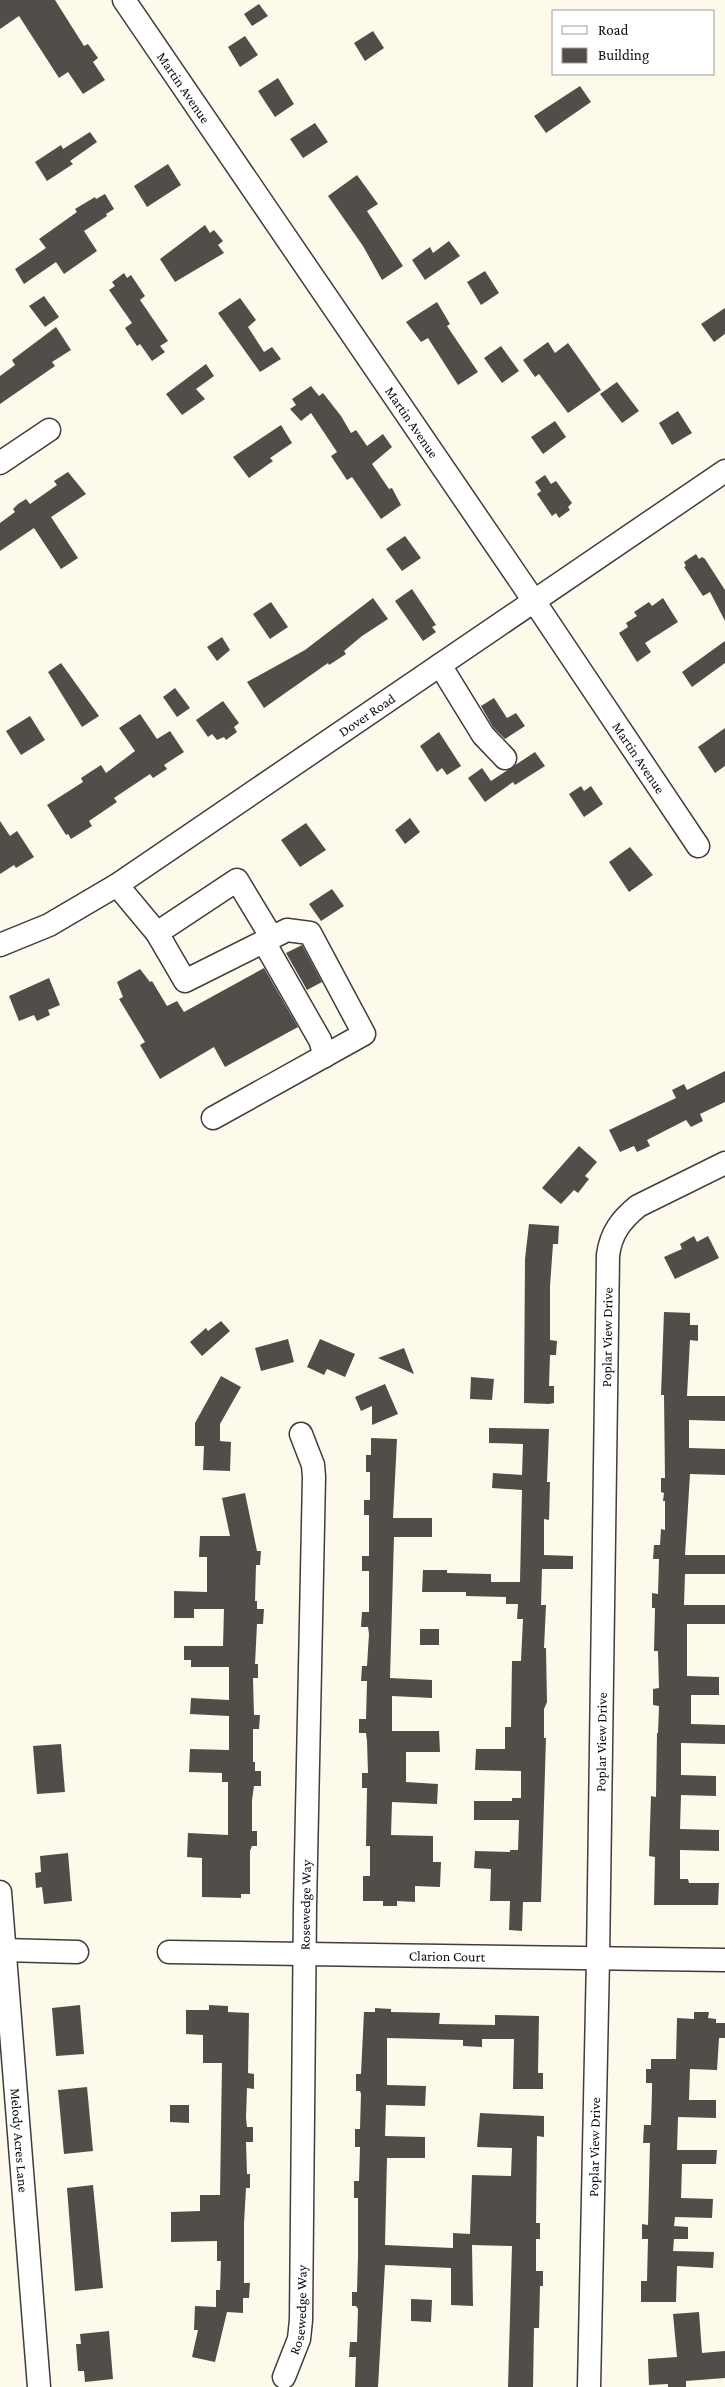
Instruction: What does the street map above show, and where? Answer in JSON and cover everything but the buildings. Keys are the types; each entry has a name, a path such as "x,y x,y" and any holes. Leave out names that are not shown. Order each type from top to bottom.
{"street":[{"name":"Martin Avenue","path":"124,0 534,601 698,846"},
{"path":"0,463 49,430"},
{"name":"Dover Road","path":"0,945 49,925 117,885 725,471"},
{"path":"440,665 483,735 504,758"},
{"path":"157,934 237,880 274,937 320,1040 325,1056"},
{"path":"117,885 157,934 185,981 274,937 310,933 364,1034 213,1118"},
{"name":"Poplar View Drive","path":"589,2387 598,1959 606,1340 609,1245 617,1227 638,1206 725,1162"},
{"name":"Rosewedge Way","path":"284,2377 299,2339 301,2320 305,1954 314,1477 313,1465 301,1434"},
{"name":"Melody Acres Lane","path":"0,1892 3,1950 39,2387"},
{"path":"3,1950 77,1952"},
{"name":"Clarion Court","path":"169,1952 725,1960"}]}
